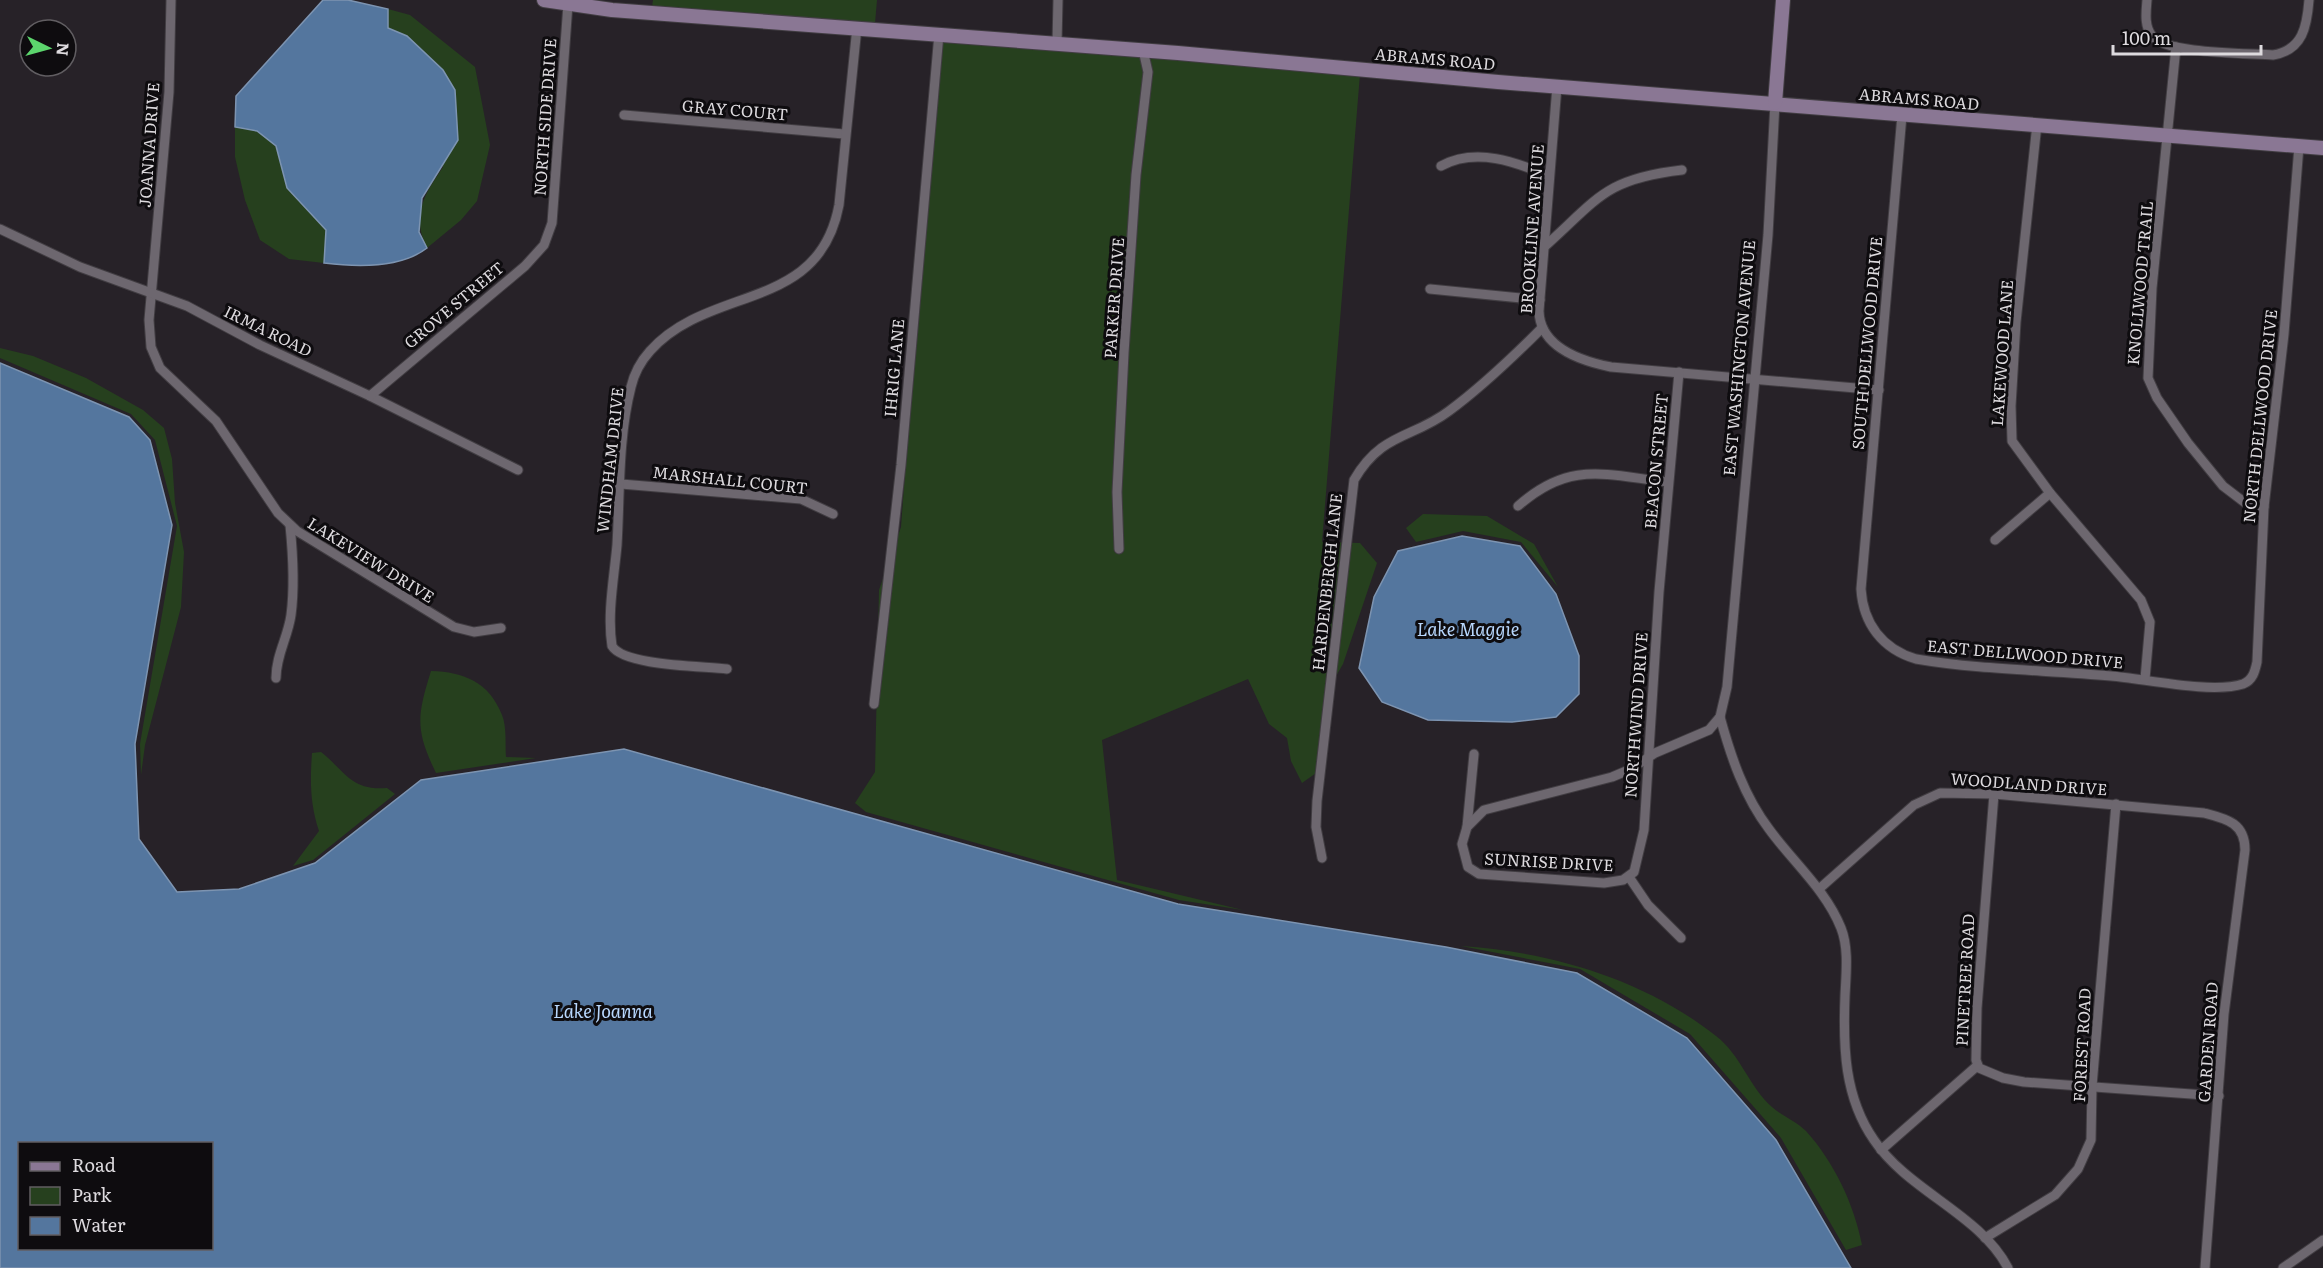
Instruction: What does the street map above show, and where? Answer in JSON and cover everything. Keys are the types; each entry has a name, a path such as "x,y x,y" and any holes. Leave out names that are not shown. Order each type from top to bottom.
{"street":[{"name":"JOANNA DRIVE","path":"153,293 169,92 171,0"},
{"name":"ABRAMS ROAD","path":"544,0 568,4 1143,50 1902,115 2323,148"},
{"path":"1057,43 1058,0"},
{"name":"EAST WASHINGTON AVENUE","path":"1720,717 1727,687 1768,235 1783,0"},
{"path":"2147,0 2146,19 2150,34 2166,45 2282,54 2302,38 2307,22 2309,0"},
{"name":"NORTH SIDE DRIVE","path":"550,232 568,4"},
{"name":"WINDHAM DRIVE","path":"727,669 633,659 612,647 610,636 629,394 642,361 659,341 674,330 722,307 788,282 814,261 828,241 836,222 857,27"},
{"name":"IHRIG LANE","path":"874,704 901,465 939,34"},
{"name":"KNOLLWOOD TRAIL","path":"2176,47 2152,288 2148,378 2157,398 2188,443 2223,486 2244,502 2264,507"},
{"name":"PARKER DRIVE","path":"1119,549 1117,492 1119,438 1136,175 1148,72 1143,50"},
{"name":"BROOKLINE AVENUE","path":"1557,86 1540,300 1542,328 1564,350 1592,363 1632,370 1879,390"},
{"name":"SOUTH DELLWOOD DRIVE","path":"1863,573 1902,115"},
{"name":"GRAY COURT","path":"624,116 844,134"},
{"name":"LAKEWOOD LANE","path":"2037,124 2016,322 2011,431 2016,448 2050,493 2141,600 2150,622 2145,680"},
{"name":"NORTH DELLWOOD DRIVE","path":"2244,684 2252,678 2257,662 2264,507 2284,334 2299,147"},
{"path":"1441,166 1455,159 1481,157 1524,166 1549,176"},
{"path":"1543,248 1595,198 1617,184 1650,174 1682,170"},
{"name":"IRMA ROAD","path":"0,229 80,267 187,306 260,345 370,396 518,470"},
{"name":"GROVE STREET","path":"370,396 525,266 544,244 550,232"},
{"path":"1430,289 1540,300"},
{"name":"LAKEVIEW DRIVE","path":"153,293 149,335 160,368 216,421 268,500 290,525 454,627 474,632 501,628"},
{"name":"HARDENBERGH LANE","path":"1322,858 1316,827 1319,777 1339,625 1351,488 1354,480 1361,468 1378,449 1449,411 1509,361 1542,328"},
{"name":"BEACON STREET","path":"1663,552 1678,372"},
{"path":"1518,506 1548,483 1577,475 1593,474 1668,482"},
{"name":"MARSHALL COURT","path":"621,484 801,499 833,514"},
{"path":"1995,540 2050,493"},
{"path":"276,678 277,658 292,614 293,557 290,525"},
{"name":"NORTHWIND DRIVE","path":"1629,877 1636,869 1643,837 1663,552"},
{"name":"EAST DELLWOOD DRIVE","path":"1863,573 1862,602 1865,614 1881,640 1903,655 1947,664 2215,687 2244,684"},
{"path":"1467,827 1484,810 1612,777 1631,769 1647,757 1709,730 1720,717"},
{"path":"1720,717 1736,769 1752,803 1786,853 1819,889 1840,927 1844,944 1844,1058 1848,1079 1865,1125 1881,1150 1940,1203 1985,1238 2008,1268"},
{"path":"1467,827 1473,754"},
{"name":"WOODLAND DRIVE","path":"1819,889 1897,819 1930,796 1955,792 2204,813 2234,823"},
{"name":"PINETREE ROAD","path":"1994,794 1977,1008 1977,1066 2003,1078 2219,1096"},
{"name":"FOREST ROAD","path":"1985,1238 2055,1195 2078,1169 2091,1140 2092,1086 2116,804"},
{"name":"GARDEN ROAD","path":"2205,1268 2230,956 2245,850 2244,834 2234,823"},
{"name":"SUNRISE DRIVE","path":"1467,827 1462,844 1464,859 1468,867 1479,874 1604,883 1617,882 1629,877 1648,904 1681,938"},
{"path":"1881,1150 1977,1066"},
{"path":"2283,1268 2323,1240"}],"green space":[{"path":"653,0 877,0 875,23 652,7"},
{"path":"388,9 410,15 475,67 490,145 477,201 461,220 427,248 422,236 420,215 425,196 443,167 388,28"},
{"path":"937,39 1360,74 1322,542 1360,543 1377,563 1343,664 1329,688 1326,766 1302,783 1291,761 1287,738 1269,724 1248,679 1102,740 1117,880 1243,910 1179,900 866,812 855,803 875,772 879,590 901,527"},
{"path":"235,127 257,131 276,146 287,188 326,230 324,263 289,259 260,240 245,200 235,157"},
{"path":"0,348 33,356 86,378 143,410 164,428 172,459 175,503 184,552 181,607 145,745 141,775 140,744 177,526 155,440 131,414 0,358"},
{"path":"1423,514 1487,516 1534,544 1558,587 1521,542 1463,531 1416,542 1406,528"},
{"path":"431,671 465,677 483,687 497,704 504,720 506,757 536,758 436,773 424,745 420,723 423,700"},
{"path":"321,752 357,783 375,788 387,788 395,794 313,860 293,866 319,831 312,802 311,773 312,753"},
{"path":"1461,946 1529,955 1595,972 1658,999 1688,1016 1716,1036 1732,1052 1764,1099 1798,1124 1816,1143 1842,1184 1854,1214 1862,1245 1846,1250 1781,1138 1690,1034 1580,969"}],"water":[{"path":"323,0 348,0 388,9 388,28 407,36 443,70 455,90 458,140 422,198 419,232 427,248 404,260 364,266 324,263 326,230 287,188 276,146 257,131 235,127 236,96"},
{"name":"Lake Joanna","path":"0,363 129,417 150,440 172,525 135,744 139,839 177,892 239,889 315,863 421,780 624,749 1178,904 1446,947 1577,973 1687,1038 1776,1140 1851,1268 0,1268"},
{"name":"Lake Maggie","path":"1462,536 1520,546 1556,594 1579,656 1579,694 1556,717 1512,722 1428,720 1382,702 1359,668 1374,597 1398,551"}]}
